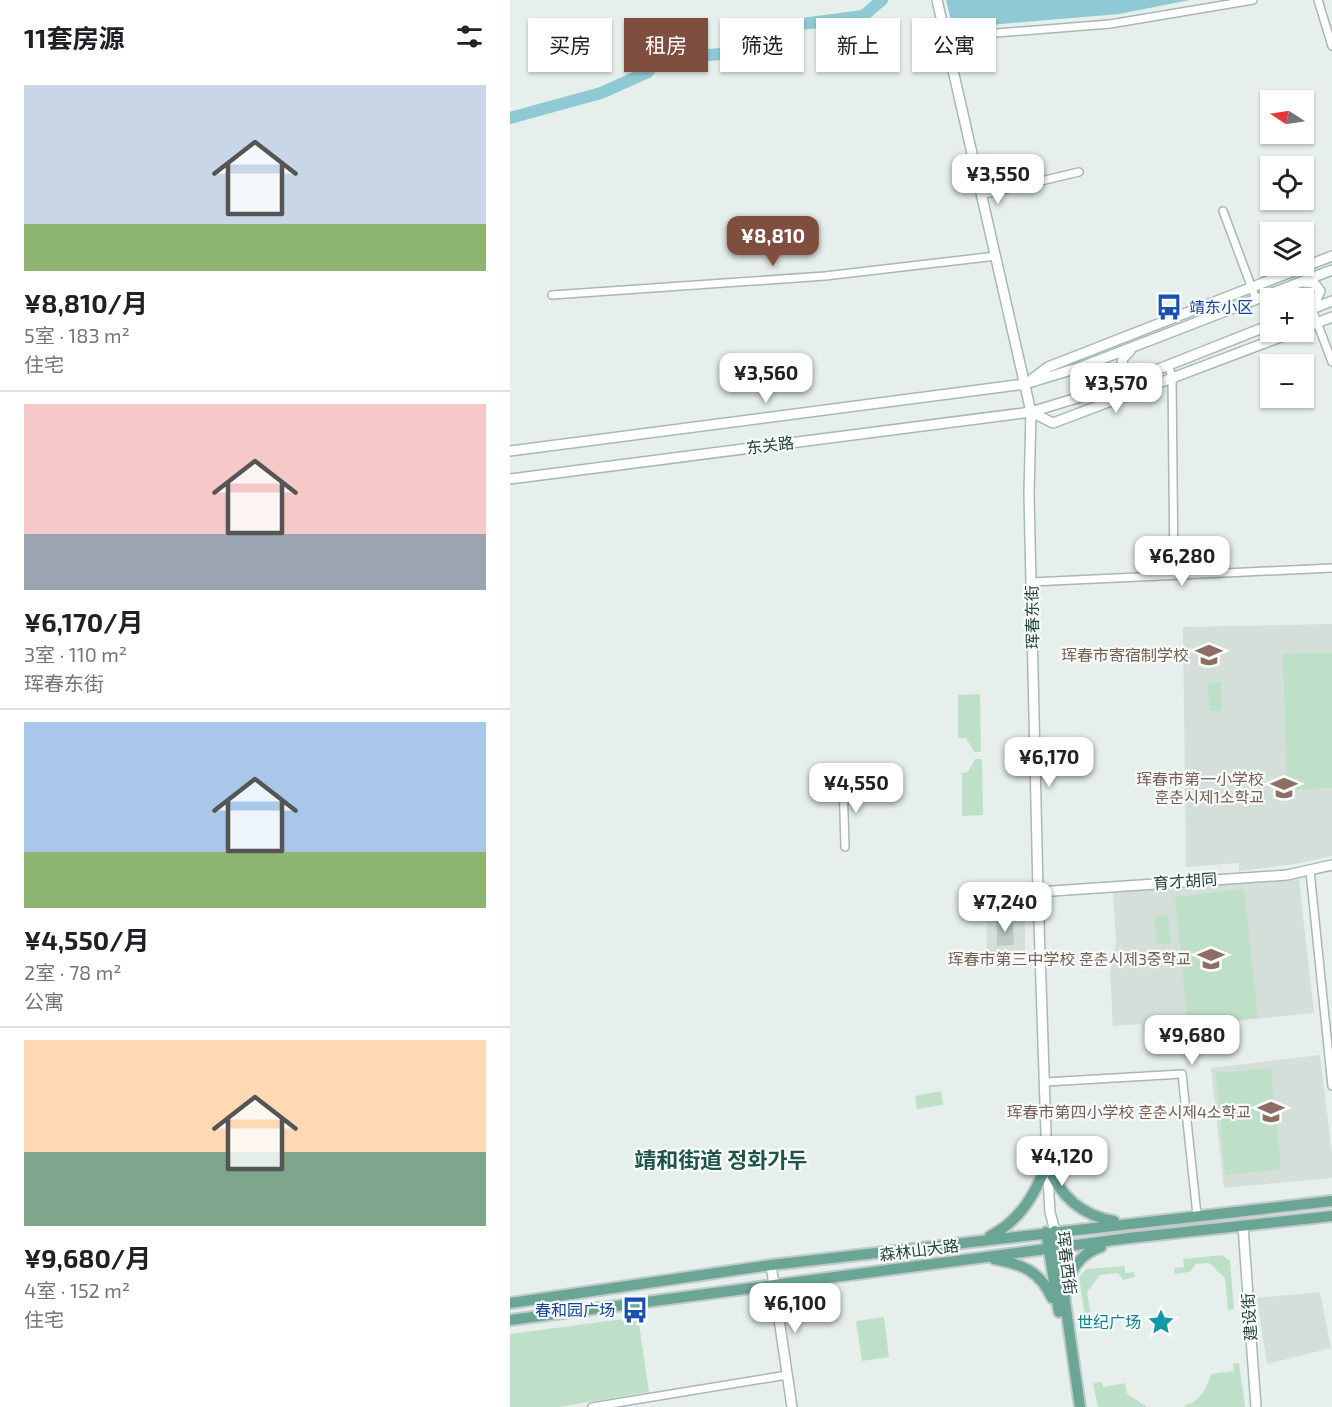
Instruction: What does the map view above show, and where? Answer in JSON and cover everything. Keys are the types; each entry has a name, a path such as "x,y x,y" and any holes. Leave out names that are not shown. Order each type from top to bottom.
{"main road":[{"name":"珲春东街","path":"937,0 941,18"},
{"name":"珲春东街","path":"953,72 1031,412 1031,582 1038,892 1050,1212"},
{"name":"东关路","path":"1025,384 1048,367 1332,256"},
{"name":"东关路","path":"510,451 1025,384 1082,367 1332,270"},
{"path":"1293,284 1307,282 1317,285 1320,295 1314,303"},
{"path":"1314,308 1332,301"},
{"path":"1314,323 1332,317"},
{"name":"东关路","path":"510,478 1031,412 1094,393 1260,329"},
{"name":"东关路","path":"1031,412 1053,423 1267,342"},
{"path":"1139,345 1123,358 1120,365 1129,376 1146,374"},
{"name":"育才胡同","path":"1038,892 1310,871 1332,865"},
{"path":"1047,1164 1055,1183 1084,1212 1097,1218 1129,1223"},
{"path":"982,1240 1013,1221 1031,1199 1047,1164"},
{"name":"森林山大路","path":"510,1303 771,1265 1051,1231 1332,1201"},
{"name":"珲春西街","path":"1050,1212 1060,1323 1073,1407"},
{"name":"森林山大路","path":"510,1320 774,1283 1129,1238 1332,1216"},
{"name":"建设街","path":"1243,1226 1256,1407"},
{"path":"1065,1308 1066,1286 1070,1274 1084,1256 1090,1250 1129,1238"},
{"name":"珲春西街","path":"1052,1248 1065,1308 1080,1407"},
{"path":"985,1257 1019,1263 1041,1278 1052,1296 1060,1323"},
{"path":"771,1265 792,1407"}],"street":[{"path":"996,31 1110,24 1253,0"},
{"path":"1318,0 1332,46"},
{"path":"981,195 1078,172"},
{"path":"1223,211 1256,299"},
{"path":"552,295 825,276 996,256"},
{"path":"1314,318 1332,362"},
{"path":"1168,365 1172,378 1174,575"},
{"path":"1031,582 1332,568"},
{"path":"843,781 845,847"},
{"path":"1310,871 1332,1086"},
{"path":"1323,1007 1332,1006"},
{"path":"1046,1082 1182,1074 1197,1215"},
{"path":"592,1407 787,1376"}],"shaded area":[{"name":"珲春市第一小学校 훈춘시제1소학교","path":"1332,624 1332,856 1295,864 1239,871 1239,863 1186,867 1183,627"},
{"name":"珲春市第三中学校 훈춘시제3중학교","path":"1299,879 1314,1013 1144,1030 1142,1024 1113,1026 1110,973 1116,944 1113,892"},
{"path":"1025,908 1025,956 987,957 986,909"},
{"name":"珲春市第四小学校 훈춘시제4소학교","path":"1320,1055 1332,1155 1332,1178 1224,1188 1211,1068"},
{"path":"1320,1292 1331,1348 1267,1364 1257,1298"}],"green space":[{"path":"1332,653 1332,788 1287,790 1283,654"},
{"path":"1221,682 1222,711 1209,711 1208,683"},
{"path":"980,694 981,752 974,752 966,738 958,738 958,695"},
{"path":"975,759 982,759 983,815 962,816 962,773 968,772"},
{"path":"1244,889 1258,1018 1188,1025 1175,897"},
{"path":"1168,915 1171,943 1157,944 1154,917"},
{"path":"1271,1068 1281,1169 1225,1175 1216,1073"},
{"path":"941,1091 943,1105 917,1109 915,1096"},
{"path":"1222,1255 1230,1261 1234,1309 1228,1310 1225,1278 1209,1263 1196,1264 1190,1272 1175,1274 1174,1268 1184,1267 1183,1259"},
{"path":"1125,1266 1125,1273 1134,1272 1135,1277 1123,1280 1118,1273 1100,1275 1087,1292 1093,1329 1087,1329 1079,1277 1086,1269"},
{"path":"638,1317 649,1392 558,1407 510,1407 510,1334"},
{"path":"884,1317 889,1357 862,1361 856,1321"},
{"path":"1239,1363 1245,1407 1185,1407 1202,1394 1211,1374 1234,1371 1233,1364"},
{"path":"1102,1382 1103,1387 1125,1383 1127,1394 1148,1407 1098,1407 1093,1383"}],"water":[{"path":"946,0 1190,0 1119,14 996,24 996,18 950,18"}],"building":[{"path":"997,921 1012,921 1013,944 998,945"}],"waterway":[{"path":"510,118 601,93 648,72 662,51 675,46 709,55 745,52 772,28 863,16 882,0"}],"place":[{"name":"靖东小区","path":"1169,307"},
{"name":"珲春市寄宿制学校","path":"1209,655"},
{"name":"珲春市第一小学校 훈춘시제1소학교","path":"1284,788"},
{"name":"珲春市第三中学校 훈춘시제3중학교","path":"1211,959"},
{"name":"珲春市第四小学校 훈춘시제4소학교","path":"1271,1112"},
{"name":"春和园广场","path":"635,1310"},
{"name":"世纪广场","path":"1161,1322"}],"district":[{"name":"靖和街道 정화가두","path":"721,1160"}]}
